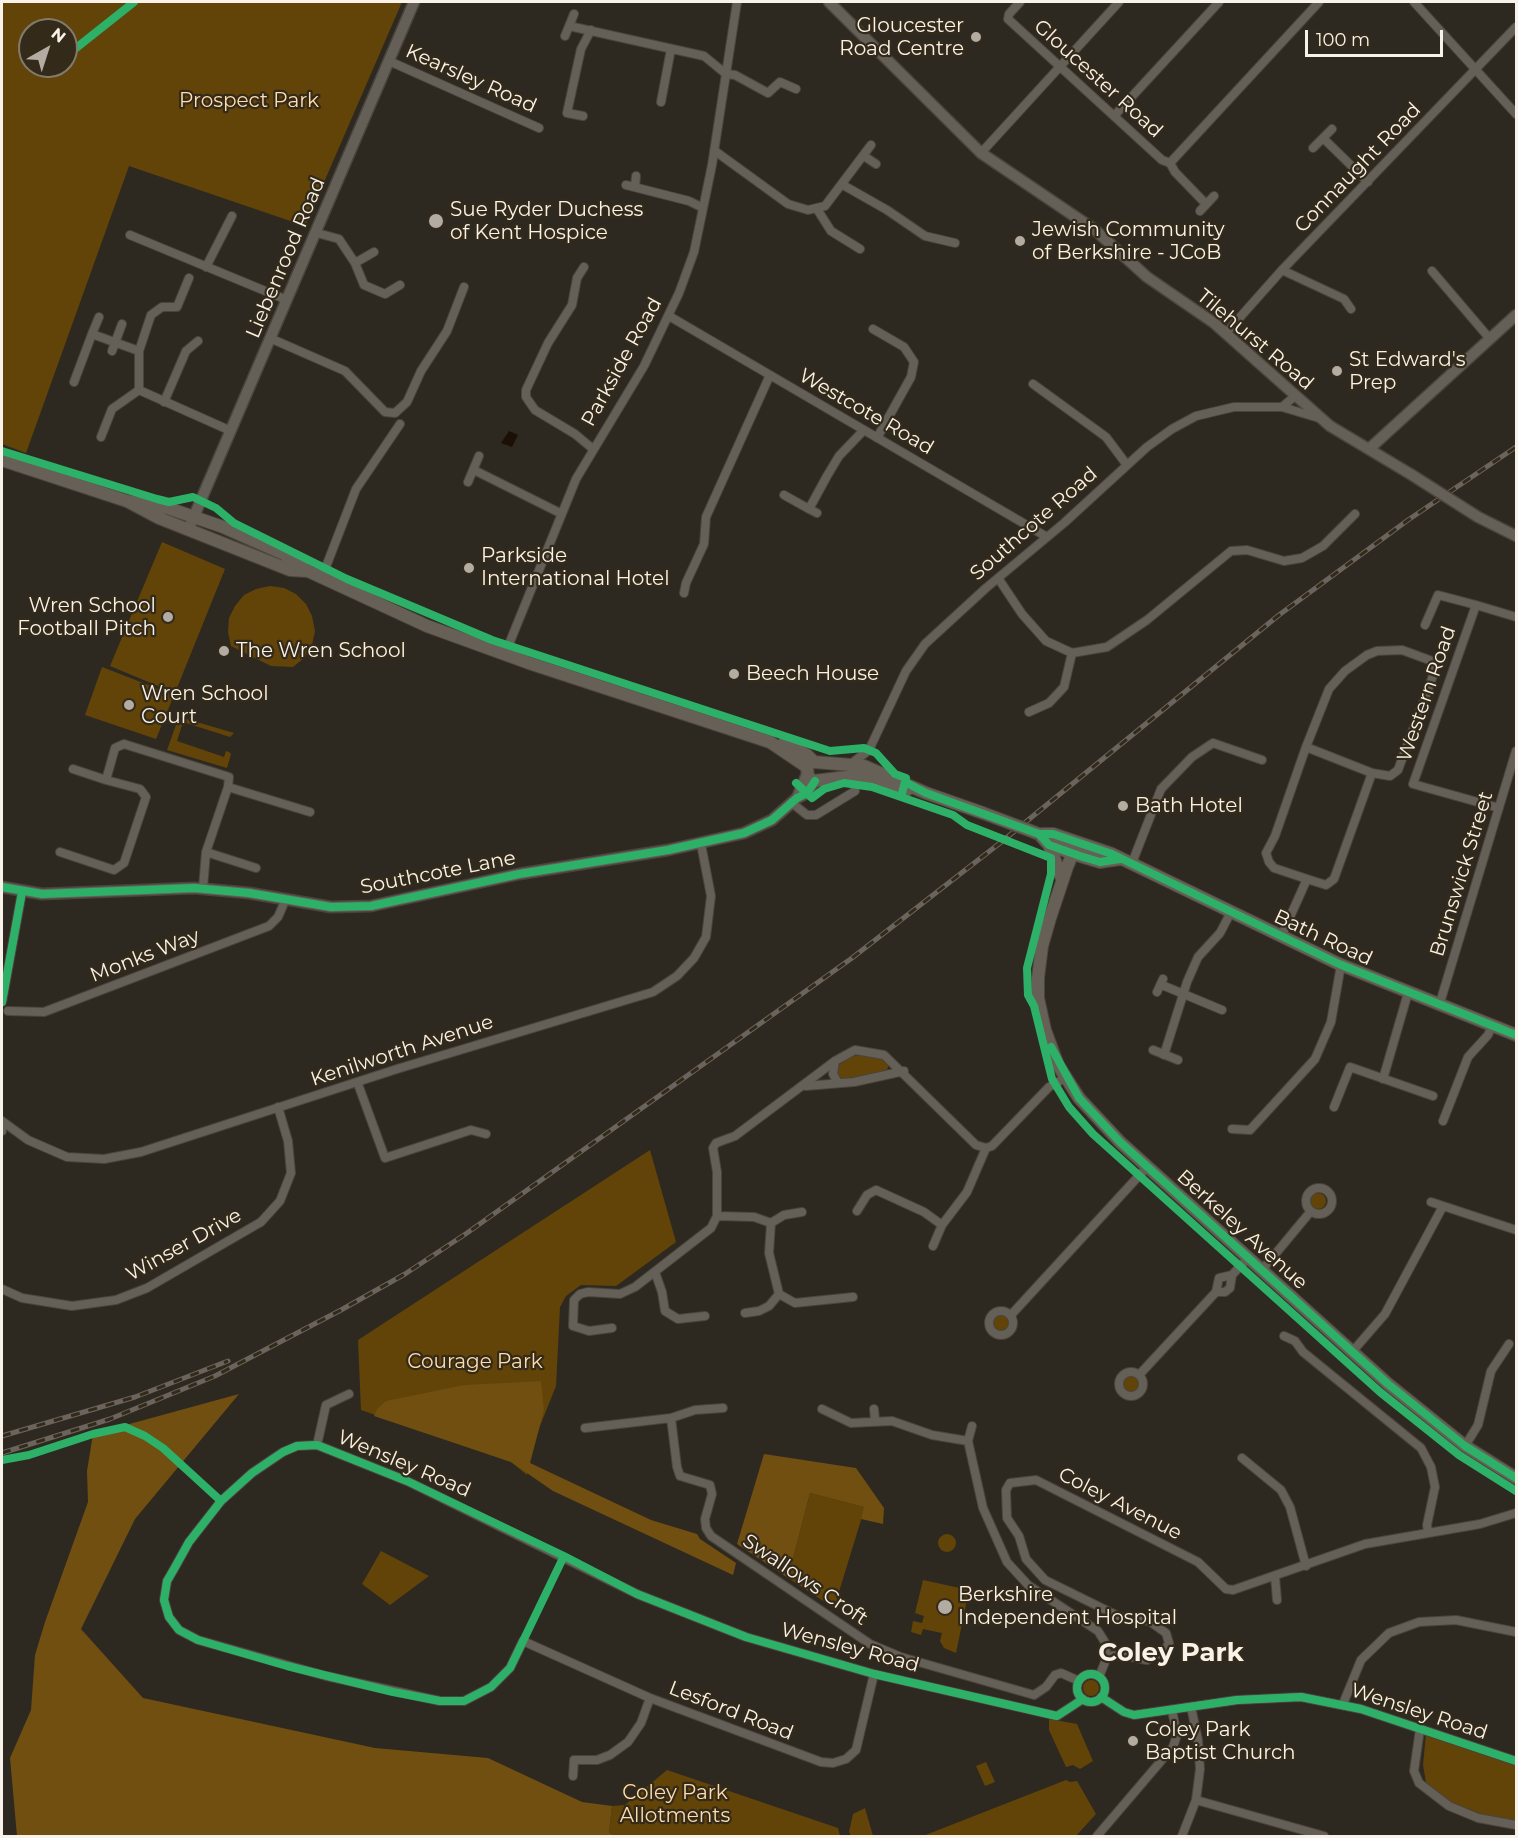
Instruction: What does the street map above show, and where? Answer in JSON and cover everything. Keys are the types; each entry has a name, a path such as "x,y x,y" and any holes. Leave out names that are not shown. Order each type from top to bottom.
{"main road":[{"path":"2,460 127,501 159,518 192,523 290,570 308,571 427,626 770,742 815,771"},
{"name":"Bath Road","path":"815,771 852,764 876,770 926,793 1039,834 1078,851 1112,854 1341,965 1516,1035"},
{"name":"Bath Road","path":"815,771 855,776 926,793"},
{"path":"1051,839 1057,858 1061,886"},
{"name":"Berkeley Avenue","path":"1078,851 1061,886 1042,946 1038,991 1045,1030 1065,1078 1088,1110 1147,1167 1352,1352 1465,1446 1516,1478"}],"street":[{"name":"Liebenrood Road","path":"192,523 414,2"},
{"name":"Parkside Road","path":"505,654 560,513 593,449 644,366 669,316 693,252 715,151 737,2"},
{"name":"Tilehurst Road","path":"829,2 944,119 981,153 1095,230 1148,278 1226,333 1320,418 1478,517 1516,536"},
{"name":"Gloucester Road","path":"1020,2 1009,14 1008,19 1162,160 1170,163 1174,172 1203,207 1214,196"},
{"path":"981,153 1119,2"},
{"path":"1114,116 1219,2"},
{"path":"1170,163 1319,2"},
{"path":"1420,3 1516,114"},
{"path":"565,36 574,14"},
{"path":"569,26 704,56 726,74 735,75 768,93 780,82 796,89"},
{"name":"Connaught Road","path":"1226,333 1282,270 1516,27"},
{"path":"583,116 567,113 580,49 591,30"},
{"path":"661,102 671,49"},
{"name":"Kearsley Road","path":"389,62 539,128"},
{"path":"1313,148 1332,129"},
{"path":"1323,138 1368,182"},
{"path":"715,151 788,204 798,208 817,209 825,206 843,185 871,145"},
{"path":"864,156 876,164"},
{"path":"635,187 636,176"},
{"path":"626,185 689,201 703,208"},
{"path":"843,185 888,210 925,236 955,243"},
{"path":"817,209 831,231 860,249"},
{"path":"206,267 232,216"},
{"path":"317,233 339,239 355,263 364,285 385,294 400,285"},
{"path":"130,235 287,300"},
{"path":"355,263 374,252"},
{"path":"584,267 577,278 572,305 548,343 526,390 526,397 535,410 575,434 593,449"},
{"path":"1282,270 1344,299 1351,309"},
{"path":"1432,271 1490,339"},
{"path":"139,390 139,351 151,315 162,306 177,307 189,278"},
{"path":"272,339 345,371 385,412 395,412 407,402 421,371 447,331 464,287"},
{"path":"1369,449 1516,315"},
{"path":"74,382 99,316"},
{"name":"Westcote Road","path":"669,316 1047,537"},
{"path":"113,347 122,324"},
{"path":"873,329 883,329 909,351 914,362 914,371 877,438"},
{"path":"92,334 113,347 139,351"},
{"path":"164,402 186,351 198,341"},
{"path":"684,593 686,583 704,544 706,517 770,375"},
{"path":"1033,384 1106,437 1127,465"},
{"path":"139,390 231,431"},
{"path":"101,437 112,410 139,390"},
{"path":"1282,407 1295,396"},
{"name":"Southcote Road","path":"852,764 869,750 906,671 916,655 937,631 1163,434 1196,416 1234,407 1282,407 1320,418"},
{"path":"322,577 367,464 400,424"},
{"path":"810,509 839,456 864,430"},
{"path":"468,482 479,456"},
{"path":"474,470 560,513"},
{"path":"784,495 817,513"},
{"path":"998,578 1022,614 1046,641 1072,653 1107,647 1147,620 1231,551 1246,550 1266,558 1284,561 1302,558 1323,546 1355,514"},
{"path":"1425,625 1438,595 1476,605"},
{"name":"Western Road","path":"1499,808 1413,784 1476,605 1516,617"},
{"path":"1306,747 1372,773 1390,776 1398,770 1434,673 1432,661 1402,650 1377,651 1366,655 1345,671 1329,689 1306,747 1275,836 1266,853 1274,868 1326,885 1334,879 1372,773"},
{"path":"1029,712 1049,703 1064,687 1072,653"},
{"path":"1126,861 1161,789 1192,757 1213,743 1262,760"},
{"path":"106,780 115,748 124,744 229,777 228,787 206,852 203,888"},
{"path":"869,750 872,765 876,770"},
{"name":"Brunswick Street","path":"1439,1006 1516,751"},
{"path":"60,852 114,870 124,863 146,797 140,789 73,769"},
{"name":"Southcote Lane","path":"2,887 22,892 76,894 203,888 249,893 285,901 331,907 371,906 519,874 700,844 760,827 807,793 815,771"},
{"path":"228,787 310,812"},
{"path":"795,800 807,815 816,815 855,791"},
{"name":"Kenilworth Avenue","path":"2,1121 28,1140 67,1157 104,1159 141,1152 278,1107 653,992 677,976 694,958 706,937 710,921 711,896 700,844"},
{"path":"206,852 256,868"},
{"path":"1281,937 1307,879"},
{"path":"2,1002 22,892"},
{"name":"Monks Way","path":"8,1011 44,1012 268,926 278,917 285,901"},
{"path":"1164,1054 1198,957 1220,933 1231,912"},
{"path":"1232,1129 1250,1130 1315,1059 1331,1022 1341,965"},
{"path":"1157,992 1163,982 1222,1010"},
{"path":"1383,1079 1397,1024 1408,993"},
{"path":"1443,1121 1468,1057 1488,1035 1492,1026"},
{"path":"612,1328 590,1331 573,1326 574,1300 580,1294 588,1292 620,1294 635,1287 711,1228 717,1216 717,1173 713,1148 716,1143 735,1136 804,1087 835,1061 855,1050 884,1055 904,1071 976,1145 986,1148 992,1146 1049,1087 1065,1078"},
{"path":"1153,1050 1178,1060"},
{"path":"835,1061 832,1074 838,1083"},
{"path":"1334,1107 1350,1067 1433,1096"},
{"path":"804,1087 904,1071"},
{"path":"358,1084 385,1158 471,1130 486,1134"},
{"name":"Winser Drive","path":"2,1289 22,1298 72,1306 117,1300 147,1288 261,1222 280,1201 291,1173 288,1142 278,1107"},
{"path":"933,1246 942,1225 967,1192 986,1148"},
{"path":"1011,1315 1147,1167"},
{"path":"857,1211 867,1195 876,1190 924,1212 942,1225"},
{"path":"1431,1202 1442,1208 1516,1230"},
{"path":"1352,1352 1384,1314 1442,1208"},
{"path":"1262,1270 1311,1211"},
{"path":"771,1223 784,1215 802,1212"},
{"path":"717,1216 754,1217 771,1223"},
{"path":"771,1223 769,1253 779,1294 795,1303 853,1297"},
{"path":"1139,1375 1216,1292 1219,1278 1232,1275 1248,1258"},
{"path":"655,1272 662,1292 665,1311 678,1319 705,1316"},
{"path":"1216,1292 1225,1292 1230,1288 1232,1275"},
{"path":"745,1313 759,1311 769,1306 779,1294"},
{"path":"1284,1336 1295,1341 1303,1352 1421,1448 1431,1467 1435,1487 1427,1525 1428,1532"},
{"path":"1465,1446 1478,1425 1491,1371 1509,1344"},
{"path":"316,1445 326,1405 349,1395"},
{"path":"585,1428 672,1418 695,1410 723,1408"},
{"path":"822,1409 851,1423 875,1420 892,1421 932,1435 968,1441"},
{"path":"874,1409 875,1420"},
{"name":"Swallows Croft","path":"672,1418 676,1464 680,1476 710,1485 712,1494 705,1519 706,1528 711,1536 870,1644 901,1657 1034,1695 1046,1687 1055,1675 1061,1673 1079,1681"},
{"path":"972,1426 968,1441 983,1508 1007,1562 1028,1585 1098,1630 1106,1644 1099,1677"},
{"name":"Wensley Road","path":"523,1641 510,1668 491,1687 464,1701 440,1701 287,1666 198,1640 179,1630 169,1617 164,1600 167,1581 204,1522 221,1501 252,1473 297,1446 316,1445 407,1481 637,1594 746,1637 874,1674 1058,1716 1083,1699"},
{"path":"1242,1458 1281,1490 1290,1507 1306,1566"},
{"name":"Coley Avenue","path":"1105,1656 1121,1655 1147,1660 1164,1651 1169,1643 1166,1633 1149,1621 1120,1617 1046,1580 1026,1558 1019,1536 1007,1518 1006,1490 1010,1483 1036,1479 1198,1562 1226,1588 1233,1590 1365,1544 1480,1524 1516,1513"},
{"path":"1275,1576 1277,1600"},
{"path":"1343,1704 1361,1660 1389,1633 1419,1622 1456,1620 1516,1632"},
{"name":"Lesford Road","path":"523,1641 650,1698 744,1736 821,1762 832,1763 846,1759 856,1750 874,1674"},
{"path":"1090,1674 1099,1677 1104,1685 1101,1697 1090,1702 1083,1699 1078,1693 1079,1681 1090,1674"},
{"name":"Wensley Road","path":"1101,1697 1124,1712 1134,1715 1273,1697 1301,1697 1343,1704 1516,1761"},
{"path":"573,1776 574,1760 597,1760 610,1755 628,1742 641,1723 650,1698"},
{"path":"1182,1836 1196,1800 1200,1769 1198,1740 1191,1707"},
{"path":"1096,1836 1173,1747 1177,1735 1172,1710"},
{"name":"Wensley Road","path":"1420,1729 1414,1771 1419,1784 1449,1806 1478,1818 1516,1825"},
{"path":"1196,1800 1324,1836"}],"green space":[{"name":"Prospect Park","path":"2,2 402,2 305,226 129,166 26,453 2,444"},
{"name":"Wren School Football Pitch","path":"162,542 225,569 175,693 110,666"},
{"path":"270,586 284,588 296,594 306,604 312,616 315,631 312,645 304,658 293,667 271,666 231,646 228,632 229,618 235,606 244,595"},
{"name":"Wren School Court","path":"102,667 174,695 156,739 85,715"},
{"path":"183,718 234,733 230,737 183,722 177,741 224,757 226,751 229,752 231,754 227,768 167,750 177,722"},
{"path":"872,1054 886,1059 889,1065 886,1072 842,1079 837,1075 835,1068 851,1056"},
{"name":"Courage Park","path":"650,1150 676,1242 616,1286 581,1285 566,1296 560,1307 556,1386 534,1441 527,1475 511,1462 361,1410 358,1340"},
{"path":"1318,1193 1324,1195 1326,1201 1324,1207 1318,1209 1312,1207 1310,1201 1312,1195"},
{"path":"998,1315 1004,1315 1009,1323 1007,1329 998,1331 993,1326 993,1320"},
{"path":"1131,1376 1139,1384 1131,1392 1123,1384"},
{"path":"810,1493 865,1507 834,1608 788,1578"},
{"path":"947,1534 955,1539 956,1543 951,1551 947,1552 939,1547 938,1543 943,1535"},
{"path":"381,1551 429,1576 390,1605 362,1584"},
{"path":"923,1580 969,1590 956,1653 944,1648 940,1641 942,1633 923,1629 921,1635 911,1632 913,1621 922,1623 924,1616 915,1613"},
{"path":"1091,1680 1099,1688 1091,1696 1083,1688"},
{"path":"1049,1719 1077,1724 1093,1761 1080,1769 1073,1765 1066,1767 1049,1730"},
{"path":"1426,1734 1516,1764 1516,1820 1497,1820 1445,1800 1427,1788 1423,1765"},
{"path":"986,1762 995,1782 985,1786 976,1766"},
{"name":"Coley Park Allotments","path":"667,1770 838,1828 840,1836 617,1836 609,1833 612,1806 625,1805"},
{"path":"1066,1780 1077,1781 1096,1814 1076,1836 923,1836"},
{"path":"865,1808 873,1836 851,1836 849,1832 853,1814"}],"shaded area":[{"path":"509,431 518,435 512,447 501,443"},
{"path":"541,1381 544,1410 530,1463 651,1520 697,1534 700,1539 736,1563 733,1575 553,1491 511,1462 374,1416 377,1409 386,1401 464,1385"},
{"path":"239,1394 135,1519 81,1629 143,1698 375,1748 488,1758 582,1802 612,1806 609,1833 617,1836 17,1836 10,1758 31,1710 35,1655 45,1622 88,1502 87,1471 93,1434"},
{"path":"764,1454 856,1468 884,1508 883,1524 861,1519 864,1507 810,1493 788,1578 737,1544"}],"railway":[{"path":"2,1453 110,1419 215,1376 405,1274 467,1233 852,958 1000,843 1279,615 1408,520 1516,447"},
{"path":"2,1436 135,1397 228,1361"}],"cycle path":[{"path":"78,46 134,2"},
{"path":"2,451 169,502 193,497 216,508 234,523 347,579 492,640 830,751 864,748 876,753 895,774 906,778 901,797"},
{"path":"2,887 42,894 194,888 249,893 331,907 371,906 519,874 668,850 744,833 772,820 797,798 807,793 815,781"},
{"path":"905,782 926,793 1039,834 1053,834 1112,854 1339,964 1516,1035"},
{"path":"796,783 812,798 824,789 844,783 872,787 953,815 967,825 1051,858 1051,874 1027,968 1028,995 1034,1006 1052,1079 1069,1107 1093,1134 1380,1392 1459,1455 1516,1491"},
{"path":"1039,834 1049,845 1080,856 1100,862 1120,859"},
{"path":"2,1002 22,892"},
{"path":"1051,1047 1079,1098 1120,1142 1388,1384 1465,1446 1516,1478"},
{"path":"2,1460 29,1455 93,1434 125,1427 163,1448 221,1501"},
{"path":"564,1556 510,1668 491,1687 464,1701 440,1701 393,1692 287,1666 198,1640 179,1630 169,1617 164,1600 167,1581 189,1542 221,1501 252,1473 283,1452 297,1446 317,1445 407,1481 564,1556 637,1594 746,1637 874,1674 1057,1716 1083,1699"},
{"path":"1091,1674 1101,1678 1105,1688 1101,1698 1091,1702 1081,1698 1077,1688 1081,1678 1091,1674"},
{"path":"1101,1697 1124,1712 1134,1715 1237,1700 1301,1697 1361,1709 1516,1761"}],"place":[{"name":"Gloucester Road Centre","path":"976,37"},
{"name":"Sue Ryder Duchess of Kent Hospice","path":"436,221"},
{"name":"Jewish Community of Berkshire - JCoB","path":"1020,241"},
{"name":"St Edward's Prep","path":"1337,371"},
{"name":"Parkside International Hotel","path":"469,568"},
{"name":"Wren School Football Pitch","path":"168,617"},
{"name":"The Wren School","path":"224,651"},
{"name":"Beech House","path":"734,674"},
{"name":"Wren School Court","path":"129,705"},
{"name":"Bath Hotel","path":"1123,806"},
{"name":"Berkshire Independent Hospital","path":"945,1607"},
{"name":"Coley Park Baptist Church","path":"1133,1741"}],"district":[{"name":"Coley Park","path":"1171,1653"}]}
